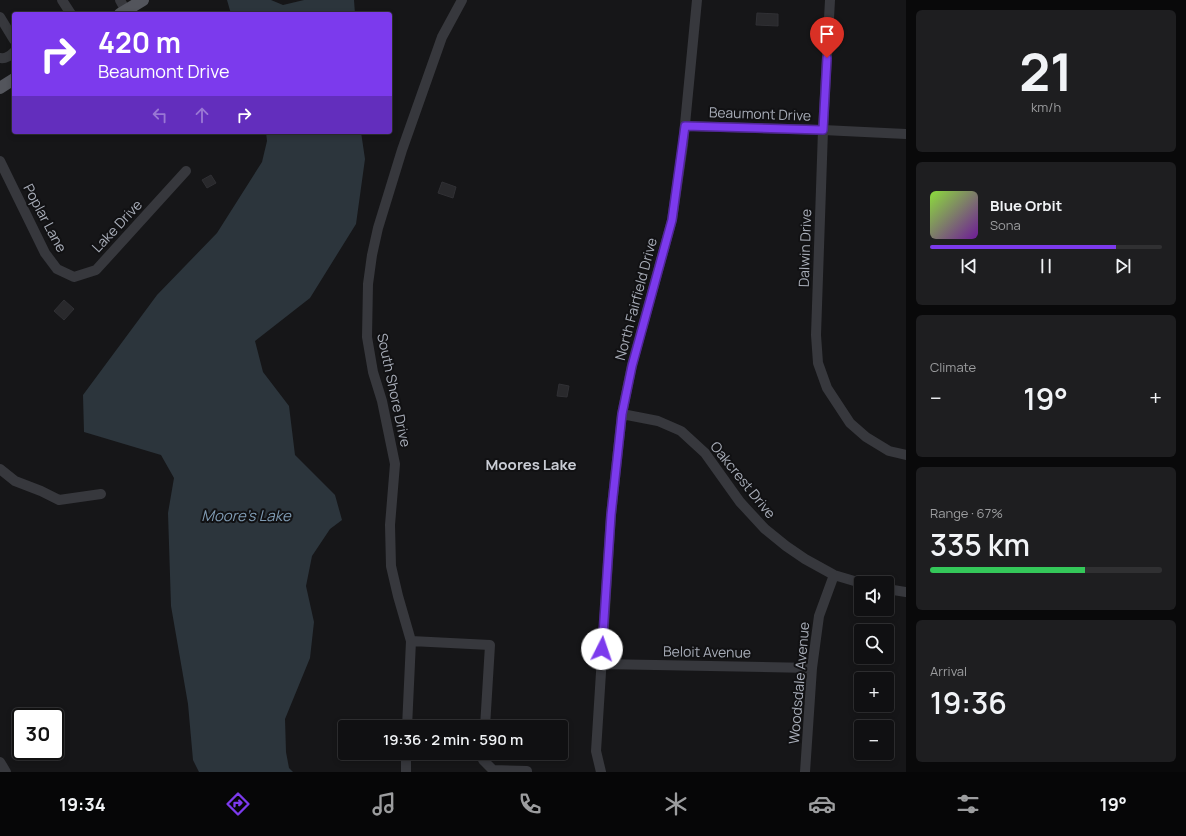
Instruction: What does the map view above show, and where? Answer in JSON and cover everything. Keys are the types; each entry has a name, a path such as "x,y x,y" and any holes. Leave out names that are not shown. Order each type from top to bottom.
{"main road":[{"path":"122,8 143,0"},
{"path":"0,88 12,80"}],"street":[{"path":"62,0 70,12"},
{"name":"South Shore Drive","path":"407,720 411,641 390,566 390,524 395,464 382,401 373,372 367,337 368,284 378,228 402,150 442,37 462,0"},
{"name":"North Fairfield Drive","path":"601,772 596,751 601,664 611,515 622,414 632,366 672,220 685,126 697,0"},
{"name":"Dalwin Drive","path":"830,0 823,130 816,335 818,363 827,388 850,423 866,437 889,451 906,455"},
{"path":"0,17 12,37"},
{"path":"0,58 12,54"},
{"name":"Beaumont Drive","path":"685,126 906,134"},
{"name":"Poplar Lane","path":"0,161 45,253 57,269 74,277 76,276"},
{"name":"Lake Drive","path":"76,276 96,270 186,172"},
{"name":"Oakcrest Drive","path":"622,414 658,421 681,431 705,452 740,502 765,529 786,546 806,559 834,575 854,581"},
{"path":"0,469 15,481 59,500 101,494"},
{"name":"Woodsdale Avenue","path":"805,772 812,668 818,616 834,575"},
{"path":"894,589 906,592"},
{"path":"411,641 490,645 485,720"},
{"name":"Beloit Avenue","path":"601,664 812,668"},
{"path":"406,760 406,772"},
{"path":"483,760 484,772"},
{"path":"486,760 493,770 527,772"},
{"path":"0,762 6,772"}],"water":[{"path":"227,0 271,0 283,5 304,0 354,0 355,12 230,12"},
{"name":"Moore's Lake","path":"266,134 361,134 365,159 356,224 310,298 255,341 263,372 289,406 295,455 335,495 342,520 330,529 312,556 306,586 314,622 310,658 285,719 286,752 289,768 293,772 199,772 193,760 188,704 171,606 168,513 174,478 161,455 84,432 83,395 157,295 217,233 262,162 267,141"}],"building":[{"path":"757,13 778,14 778,26 756,25"},
{"path":"211,175 216,183 207,188 202,180"},
{"path":"442,182 456,187 453,198 438,193"},
{"path":"64,300 74,309 64,320 54,311"},
{"path":"559,384 569,386 567,397 557,396"}],"district":[{"name":"Moores Lake","path":"531,465"}],"route":[{"path":"602,649 611,515 622,414 632,366 672,220 685,126 823,130 827,58"}]}
